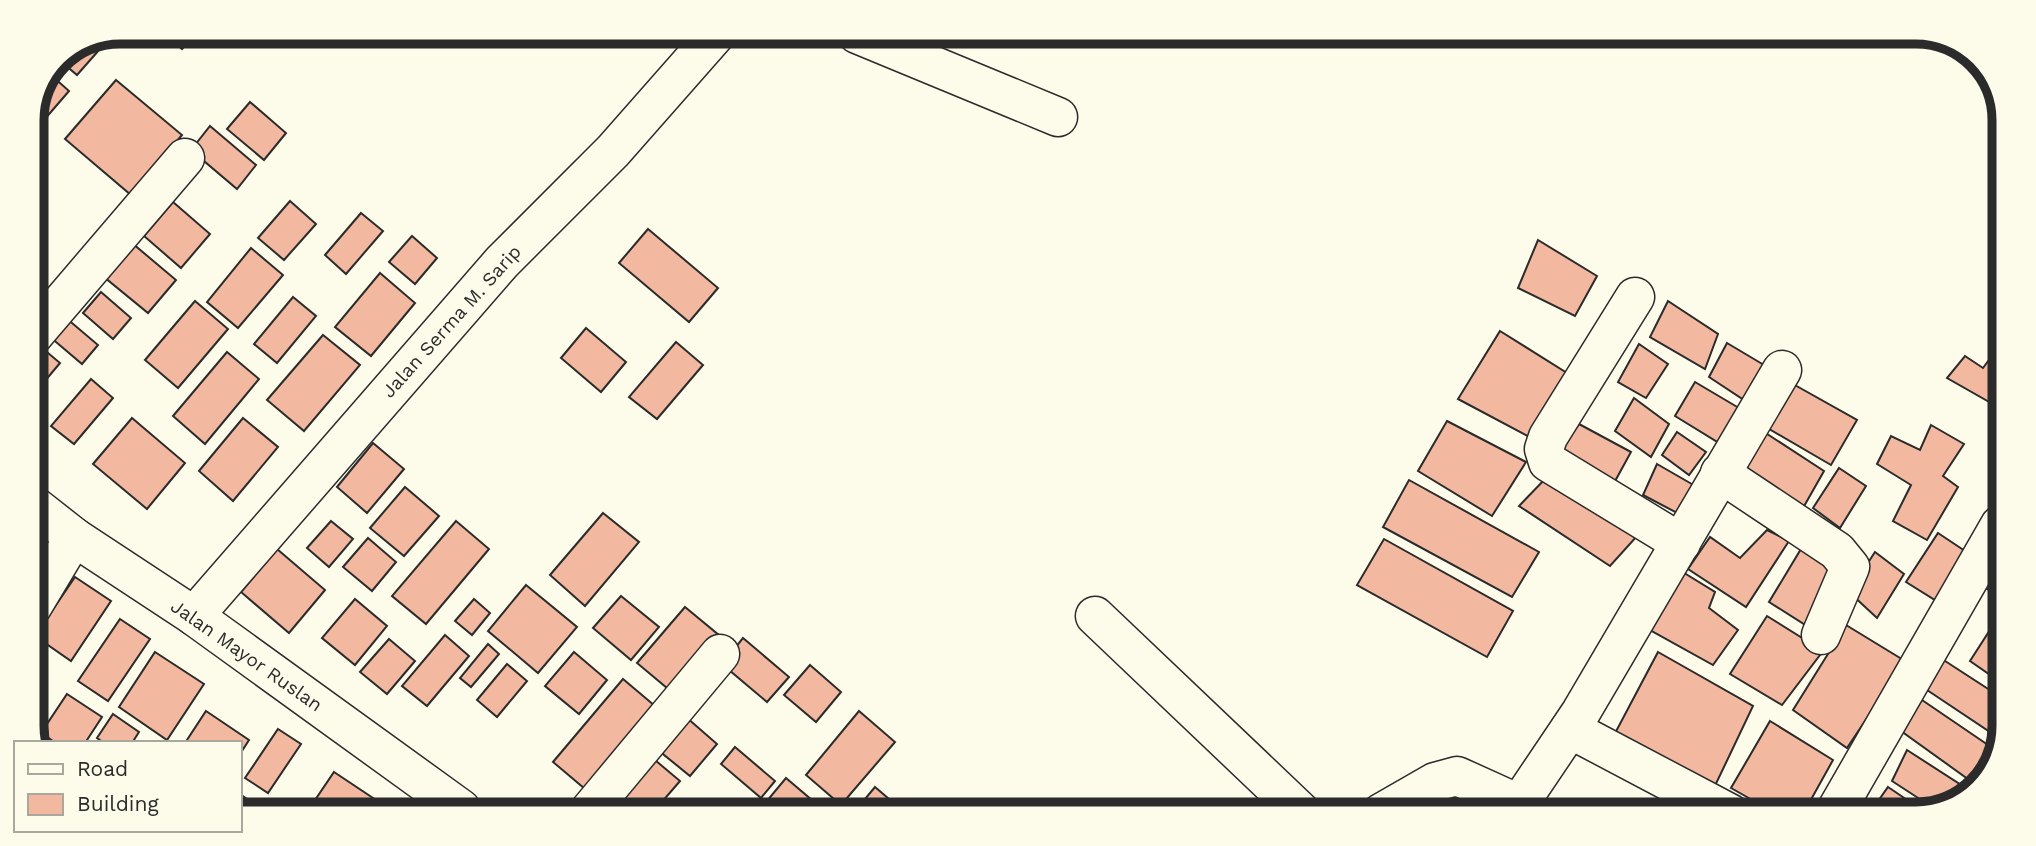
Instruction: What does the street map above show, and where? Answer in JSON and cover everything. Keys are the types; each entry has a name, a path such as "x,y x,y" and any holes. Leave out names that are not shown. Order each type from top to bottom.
{"street":[{"name":"Jalan Serma M. Sarip","path":"194,616 502,262 612,151 707,44"},
{"path":"881,44 1058,117"},
{"path":"44,323 185,158"},
{"path":"1636,297 1548,437 1544,449 1548,462 1681,543"},
{"path":"1521,802 1570,729 1782,370"},
{"path":"1720,473 1846,559 1850,567 1846,580 1821,635"},
{"name":"Jalan Mayor Ruslan","path":"44,513 75,537 194,616 451,802"},
{"path":"44,587 75,537"},
{"path":"1841,802 1992,539"},
{"path":"1095,615 1291,802"},
{"path":"597,802 720,654"},
{"path":"1570,729 1708,802"},
{"path":"1400,802 1435,782 1457,776 1503,802"}],"building":[{"path":"96,48 99,50 77,75 67,66 82,54"},
{"path":"56,79 69,91 44,120 46,100"},
{"path":"116,80 182,135 131,195 65,139"},
{"path":"250,102 286,133 264,160 227,129"},
{"path":"210,126 256,165 237,189 191,150"},
{"path":"290,201 316,224 284,260 258,238"},
{"path":"173,202 210,234 181,268 144,236"},
{"path":"361,213 383,231 346,274 325,255"},
{"path":"648,229 718,288 689,322 619,263"},
{"path":"412,236 437,258 415,284 389,262"},
{"path":"126,238 176,280 148,313 98,272"},
{"path":"1538,240 1597,276 1575,316 1518,288"},
{"path":"251,248 283,275 238,328 207,302"},
{"path":"380,273 415,303 371,356 335,327"},
{"path":"101,292 131,318 113,339 83,313"},
{"path":"293,297 316,316 277,363 254,344"},
{"path":"195,301 228,329 178,388 145,360"},
{"path":"1668,301 1718,334 1705,369 1650,337"},
{"path":"59,312 98,345 82,364 44,330"},
{"path":"586,328 626,362 601,392 561,358"},
{"path":"1500,331 1575,378 1537,441 1458,399"},
{"path":"323,335 360,365 304,431 267,400"},
{"path":"676,342 703,365 657,419 629,397"},
{"path":"1727,343 1764,365 1744,400 1709,377"},
{"path":"1639,344 1668,364 1646,398 1618,382"},
{"path":"44,350 60,363 44,382"},
{"path":"227,352 259,379 205,444 173,416"},
{"path":"1965,356 1983,368 1992,356 1991,403 1947,378"},
{"path":"91,379 113,398 74,444 51,426"},
{"path":"1695,382 1744,411 1724,446 1675,416"},
{"path":"1793,384 1857,420 1831,465 1764,426"},
{"path":"1634,398 1669,424 1651,457 1615,431"},
{"path":"132,418 185,463 147,509 93,464"},
{"path":"243,418 278,447 233,501 199,471"},
{"path":"1447,421 1526,462 1492,516 1418,471"},
{"path":"1579,424 1631,452 1614,483 1558,450"},
{"path":"1931,425 1964,444 1943,476 1958,487 1927,540 1893,521 1911,485 1877,464 1891,436 1920,450"},
{"path":"1761,430 1824,471 1803,508 1740,466"},
{"path":"1677,432 1706,452 1689,475 1662,455"},
{"path":"373,443 404,469 367,513 337,487"},
{"path":"1657,464 1697,487 1681,515 1643,495"},
{"path":"1839,468 1866,486 1840,528 1813,508"},
{"path":"1546,478 1638,535 1610,566 1519,506"},
{"path":"1409,480 1539,552 1512,597 1383,527"},
{"path":"405,487 439,516 404,556 370,528"},
{"path":"603,513 639,542 585,606 550,575"},
{"path":"331,521 353,539 329,567 307,548"},
{"path":"456,521 489,549 426,624 392,596"},
{"path":"1767,530 1789,541 1746,607 1688,569 1710,537 1740,558"},
{"path":"1938,533 1971,555 1943,605 1906,582"},
{"path":"368,538 396,562 372,591 343,567"},
{"path":"1384,539 1513,611 1487,657 1357,585"},
{"path":"1804,544 1842,568 1807,626 1769,602"},
{"path":"277,549 325,590 289,633 241,592"},
{"path":"1875,552 1904,574 1877,618 1849,592"},
{"path":"1681,571 1715,592 1709,608 1738,630 1713,665 1650,630"},
{"path":"75,577 111,601 71,661 44,642 44,623"},
{"path":"1992,577 1992,592 1985,588"},
{"path":"526,585 577,627 538,673 488,631"},
{"path":"621,596 659,627 631,660 593,628"},
{"path":"355,599 387,626 355,665 322,638"},
{"path":"474,599 490,613 472,635 455,621"},
{"path":"685,607 720,636 673,693 637,663"},
{"path":"1767,616 1823,651 1782,705 1730,674"},
{"path":"120,619 150,639 108,701 78,681"},
{"path":"1846,625 1905,661 1847,748 1793,710"},
{"path":"1992,627 1992,676 1970,661"},
{"path":"445,635 469,656 427,706 402,686"},
{"path":"743,638 789,677 767,702 722,664"},
{"path":"389,639 415,661 387,694 360,672"},
{"path":"488,644 499,654 471,687 460,678"},
{"path":"155,652 204,684 167,740 119,707"},
{"path":"574,652 607,680 579,714 545,686"},
{"path":"1658,652 1753,706 1713,790 1613,737"},
{"path":"1942,659 1992,691 1992,733 1927,690"},
{"path":"507,664 527,681 497,717 477,700"},
{"path":"810,665 841,692 816,722 784,695"},
{"path":"623,679 661,711 591,794 553,762"},
{"path":"67,694 102,717 86,741 53,741 44,735 44,728"},
{"path":"1922,700 1989,746 1979,769 1969,780 1901,731"},
{"path":"206,711 249,740 242,751 242,741 186,741"},
{"path":"859,711 895,742 844,802 838,802 806,775"},
{"path":"113,714 139,732 133,741 101,741 97,738"},
{"path":"686,717 717,744 690,776 658,750"},
{"path":"1770,721 1833,760 1810,802 1756,802 1731,788"},
{"path":"278,729 301,744 268,793 245,778"},
{"path":"735,747 775,781 761,798 721,764"},
{"path":"1907,750 1963,786 1941,798 1923,802 1892,781"},
{"path":"649,755 680,781 662,802 611,801"},
{"path":"334,772 376,800 375,802 314,802"},
{"path":"786,778 813,801 812,802 766,802"},
{"path":"875,787 892,802 862,802"},
{"path":"1888,787 1910,802 1877,802"}]}
